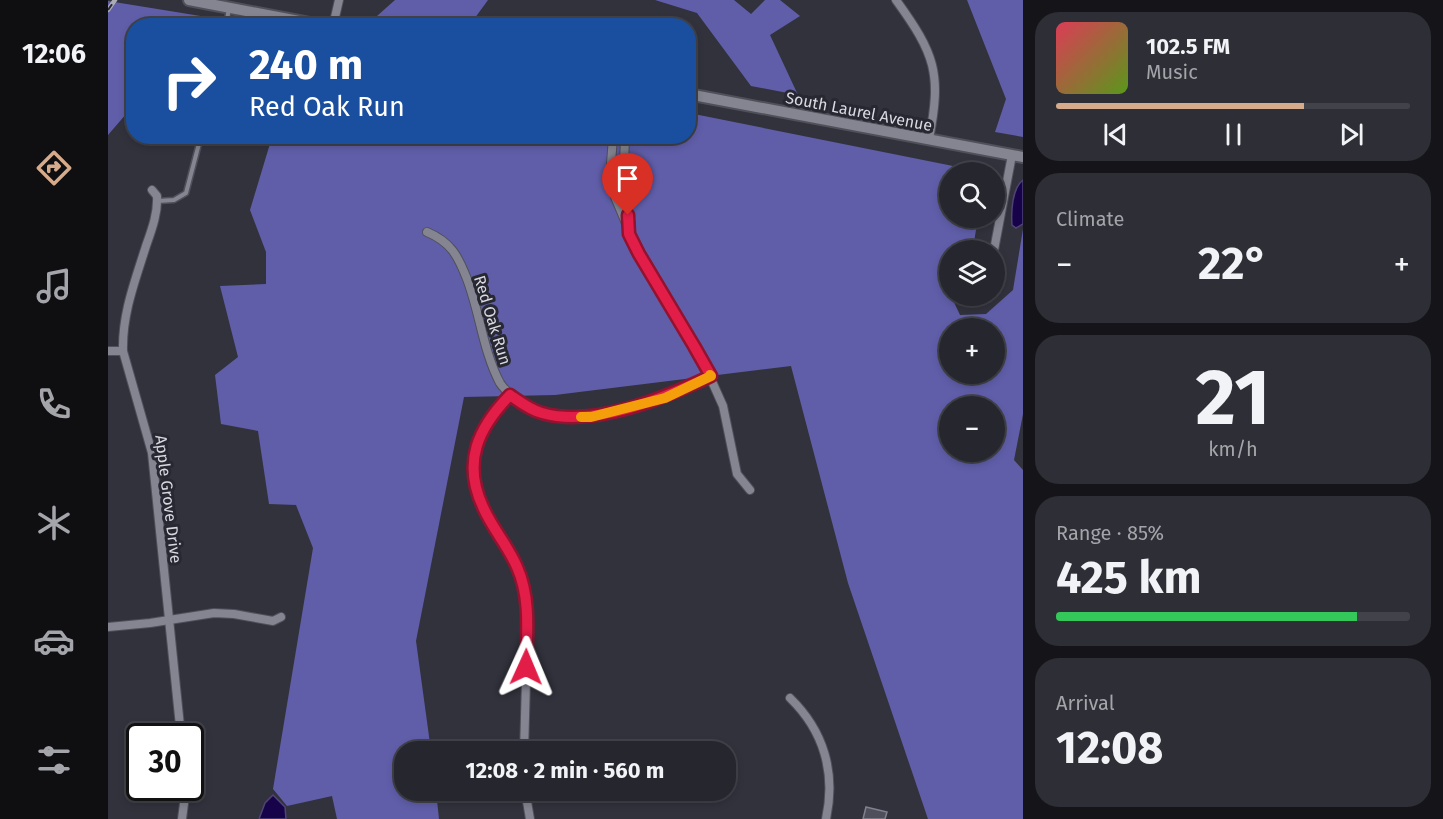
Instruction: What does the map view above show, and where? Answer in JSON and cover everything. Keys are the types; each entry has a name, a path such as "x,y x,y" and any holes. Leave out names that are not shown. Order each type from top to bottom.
{"main road":[{"path":"189,0 283,18"},
{"name":"South Laurel Avenue","path":"696,95 1018,156"}],"street":[{"path":"335,18 339,0"},
{"path":"896,0 918,30 930,57 936,93 929,139"},
{"path":"612,144 611,164 615,197 629,234 711,376 723,406 737,474 750,490"},
{"path":"625,144 629,234"},
{"path":"997,240 1018,156"},
{"path":"152,190 157,196 157,201"},
{"name":"Apple Grove Drive","path":"157,201 156,216 125,314 122,333 123,351 152,453 180,723"},
{"name":"Red Oak Run","path":"427,232 443,238 463,268 478,309 489,357 502,386 510,395 541,413 565,418 591,417 665,398 711,376"},
{"path":"108,351 123,351"},
{"path":"510,395 492,413 484,427 474,450 473,464 476,489 483,508 517,566 525,591 527,658 524,741"},
{"path":"108,627 214,613 273,621 281,617"},
{"path":"790,698 806,714 823,747 830,782 830,800 826,819"},
{"path":"182,819 184,801"},
{"path":"527,801 530,819"}],"lane":[{"path":"227,18 229,8"},
{"path":"157,201 174,200 186,193 199,144"}],"shaded area":[{"path":"395,0 488,0 475,18 377,16"},
{"path":"655,0 734,0 751,14 765,0 780,0 800,16 770,35 798,95 751,86 697,13"},
{"path":"967,0 1023,0 1023,137 995,132 1006,99"},
{"path":"108,1 213,18 126,18 126,114 108,135"},
{"path":"696,114 939,163 939,228 976,228 974,240 939,240 939,306 956,306 960,315 986,314 995,306 1005,306 1005,297 1013,290 1023,229 1023,414 1014,460 1023,470 1023,819 928,819 848,583 791,366 555,395 464,397 416,641 430,741 394,741 394,801 437,801 439,819 337,819 332,796 287,806 273,789 313,548 296,505 269,504 258,431 221,424 215,375 238,357 220,286 266,284 266,252 250,210 270,144 696,144"},
{"path":"1023,180 1023,224 1016,228 1012,225 1013,201 1016,189"},
{"path":"273,795 285,807 286,819 259,819 265,803"}],"building":[{"path":"866,807 887,812 885,819 863,819"}],"railway":[{"path":"108,10 115,0"}],"slow traffic":[{"path":"581,417 591,417 665,398 710,375"}],"route":[{"path":"526,667 525,591 517,566 483,508 476,489 474,450 492,413 510,395 541,413 565,418 591,417 665,398 711,376 639,254 629,234 628,215"}]}
